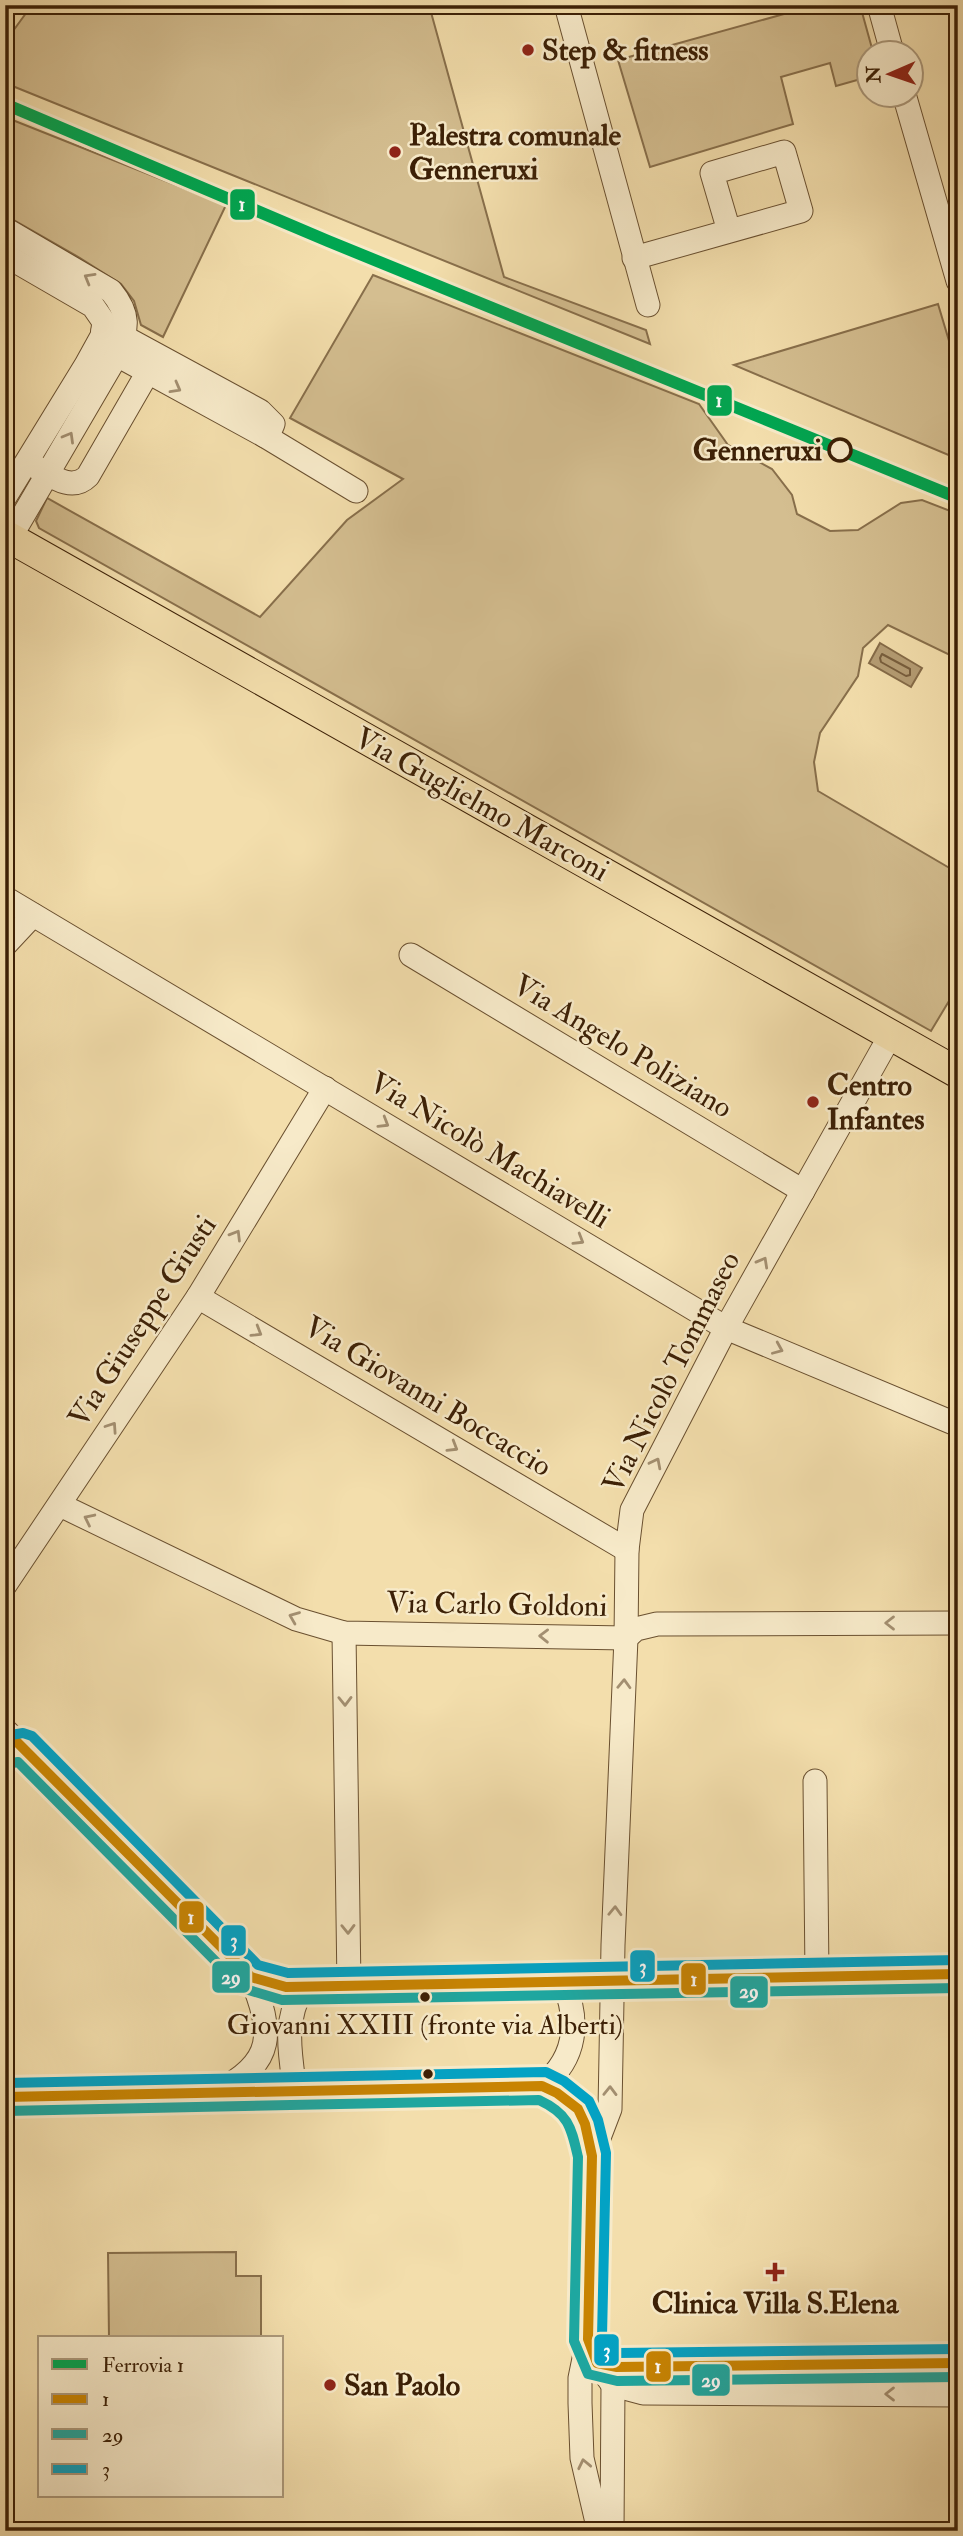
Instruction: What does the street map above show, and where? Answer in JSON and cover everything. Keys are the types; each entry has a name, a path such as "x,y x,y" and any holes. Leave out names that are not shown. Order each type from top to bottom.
{"main road":[{"name":"Via Guglielmo Marconi","path":"8,536 958,1073"}],"street":[{"path":"566,5 648,305"},
{"path":"879,5 888,38"},
{"path":"908,108 958,281"},
{"path":"5,229 111,291 122,304 115,335 47,474 8,536"},
{"path":"634,258 729,231"},
{"path":"5,255 93,306 148,372 265,436 356,491"},
{"path":"115,335 260,411 273,424 265,436"},
{"path":"5,497 86,365 115,335"},
{"path":"27,462 47,474 75,485 88,476 148,372"},
{"name":"Via Nicolò Machiavelli","path":"5,898 726,1328 958,1425"},
{"path":"5,945 33,915"},
{"name":"Via Angelo Poliziano","path":"411,955 803,1191"},
{"name":"Via Nicolò Tommaseo","path":"592,2156 610,2109 627,1550 632,1510 726,1328 890,1036"},
{"name":"Via Giuseppe Giusti","path":"5,1585 198,1297 325,1088"},
{"name":"Via Giovanni Boccaccio","path":"198,1297 627,1550"},
{"name":"Via Carlo Goldoni","path":"60,1505 296,1619 344,1633 626,1638 636,1629 657,1624 958,1622"},
{"path":"344,1633 349,1986"},
{"path":"5,1730 14,1749 251,1977 286,1987 958,1974"},
{"path":"815,1782 817,1977"},
{"path":"215,2092 244,2075 259,2062 264,2051 264,2019 251,1977"},
{"path":"542,2086 553,2077 566,2056 574,2035 573,2012 563,1981"},
{"path":"295,2090 289,2022 293,2003 303,1987"},
{"path":"5,2097 542,2086 557,2093 578,2109 585,2123 592,2156 588,2339 580,2378 581,2442 599,2531"},
{"path":"588,2339 597,2363 613,2385 612,2531"},
{"path":"597,2363 626,2367 958,2363"},
{"path":"613,2385 649,2393 958,2395"}],"shaded area":[{"path":"32,5 429,5 504,277 646,330 650,344 5,83 5,42"},
{"path":"782,5 860,5 869,38 855,38 855,81 836,86 830,63 781,77 793,124 650,167 618,60 784,14"},
{"path":"5,117 226,205 163,337 141,325 134,301 121,284 5,215"},
{"path":"373,275 699,404 728,445 772,469 792,495 797,514 830,531 858,530 901,503 922,500 958,514 958,659 888,625 863,648 858,676 820,733 814,762 818,791 958,873 958,986 931,1031 39,528 36,521 47,498 260,617 347,520 403,479 290,418"},
{"path":"938,304 958,371 958,459 734,365"},
{"path":"236,2252 236,2276 261,2276 261,2336 109,2336 108,2253"}],"water":[{"path":"880,643 922,668 911,687 869,663"}],"rail line":[{"name":"1","path":"5,104 328,241 958,498"}],"transit line":[{"name":"1","path":"5,1730 251,1977 286,1987 958,1974"},
{"name":"3","path":"5,1736 23,1733 32,1736 258,1965 288,1973 958,1960"},
{"name":"29","path":"7,1764 18,1762 242,1988 282,2000 958,1988"},
{"name":"3","path":"5,2083 546,2072 564,2081 589,2101 598,2120 606,2153 602,2337 607,2351 958,2349"},
{"name":"1","path":"5,2097 542,2086 557,2093 578,2109 585,2124 592,2156 588,2339 597,2363 617,2367 958,2363"},
{"name":"29","path":"5,2111 539,2100 563,2116 573,2137 578,2157 574,2341 588,2374 617,2381 958,2377"}],"place":[{"name":"Step & fitness","path":"528,50"},
{"name":"Palestra comunale Genneruxi","path":"395,152"},
{"name":"Genneruxi","path":"840,450"},
{"name":"Centro Infantes","path":"813,1102"},
{"name":"Giovanni XXIII (fronte via Alberti)","path":"425,1997"},
{"name":"Clinica Villa S.Elena","path":"775,2272"},
{"name":"San Paolo","path":"330,2385"}]}
